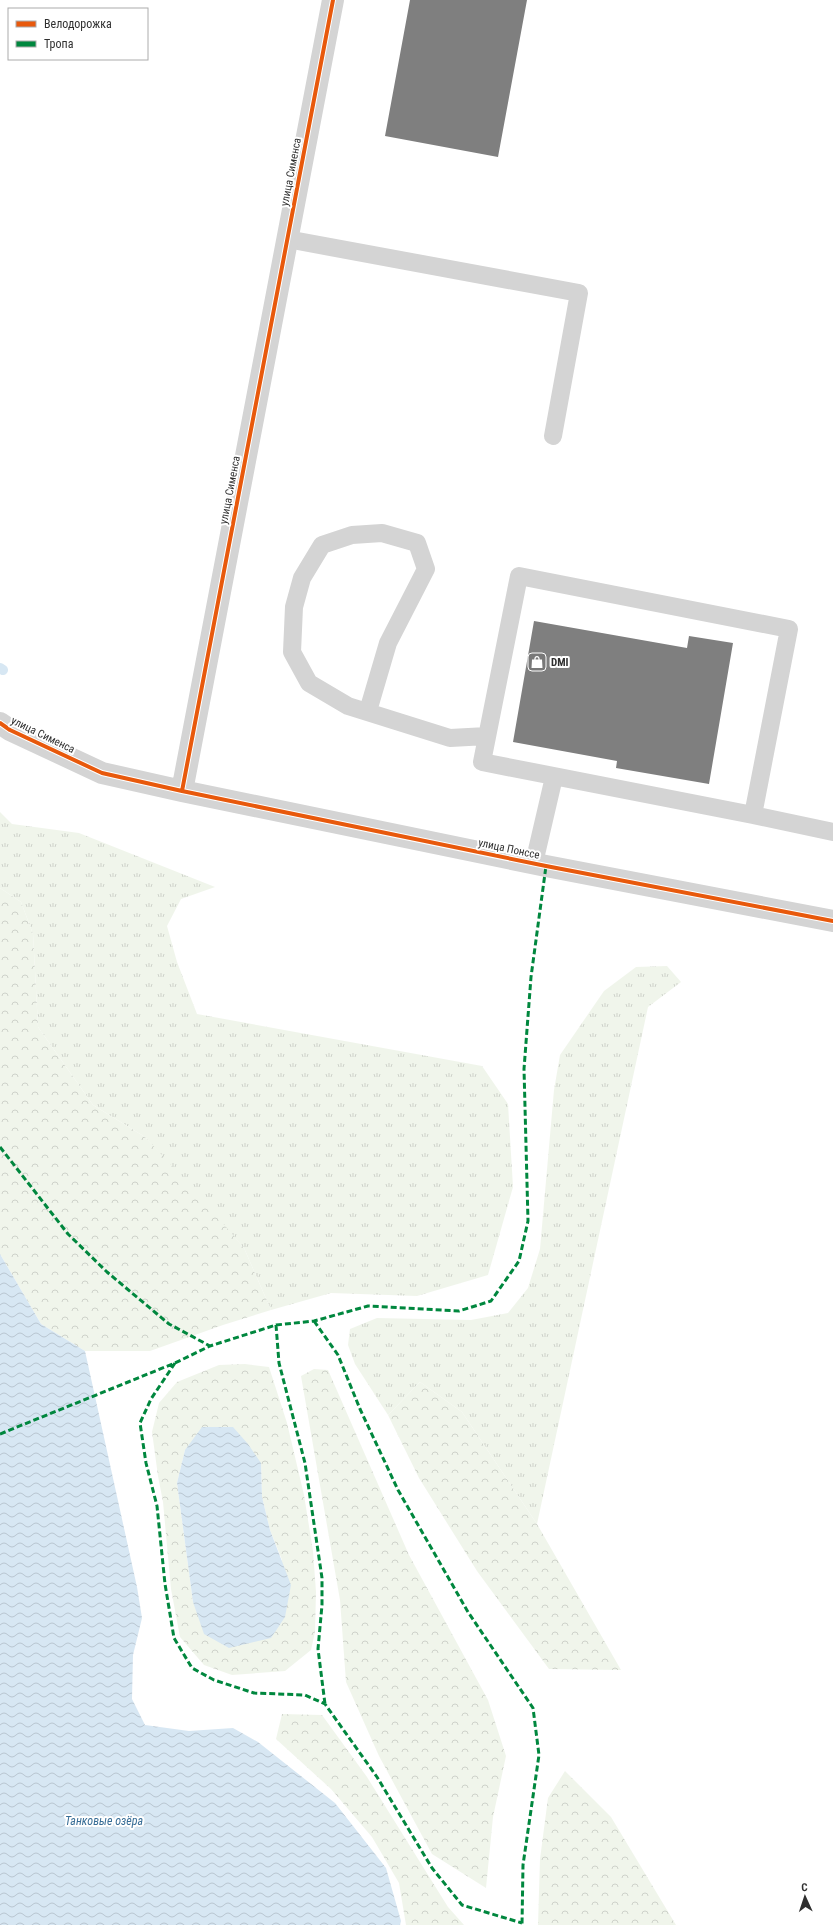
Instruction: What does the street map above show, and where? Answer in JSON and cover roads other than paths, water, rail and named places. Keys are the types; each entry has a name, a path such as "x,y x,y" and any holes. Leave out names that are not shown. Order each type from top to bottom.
{"street":[{"name":"улица Сименса","path":"0,723 10,730 102,773 182,791 333,0"},
{"name":"улица Понссе","path":"182,791 534,864 833,921"}],"lane":[{"path":"287,239 579,293 553,436"},
{"path":"368,711 388,643 426,569 417,543 382,533 352,535 322,545 302,578 294,607 292,652 309,683 348,706 368,711 450,738 487,736"},
{"path":"753,815 789,629 519,576 482,762 554,777 753,815 833,830"},
{"path":"534,864 554,777"}],"water":[{"name":"Танковые озёра","path":"0,1254 41,1324 85,1351 137,1587 142,1618 133,1655 132,1699 145,1725 189,1731 233,1728 258,1742 335,1803 386,1868 401,1921 400,1925 0,1925"},
{"path":"202,1427 233,1427 248,1444 261,1463 262,1497 270,1530 291,1585 285,1617 271,1638 229,1648 204,1634 193,1602 177,1483 185,1450"}],"place":[{"name":"DMI","path":"537,662"}]}
